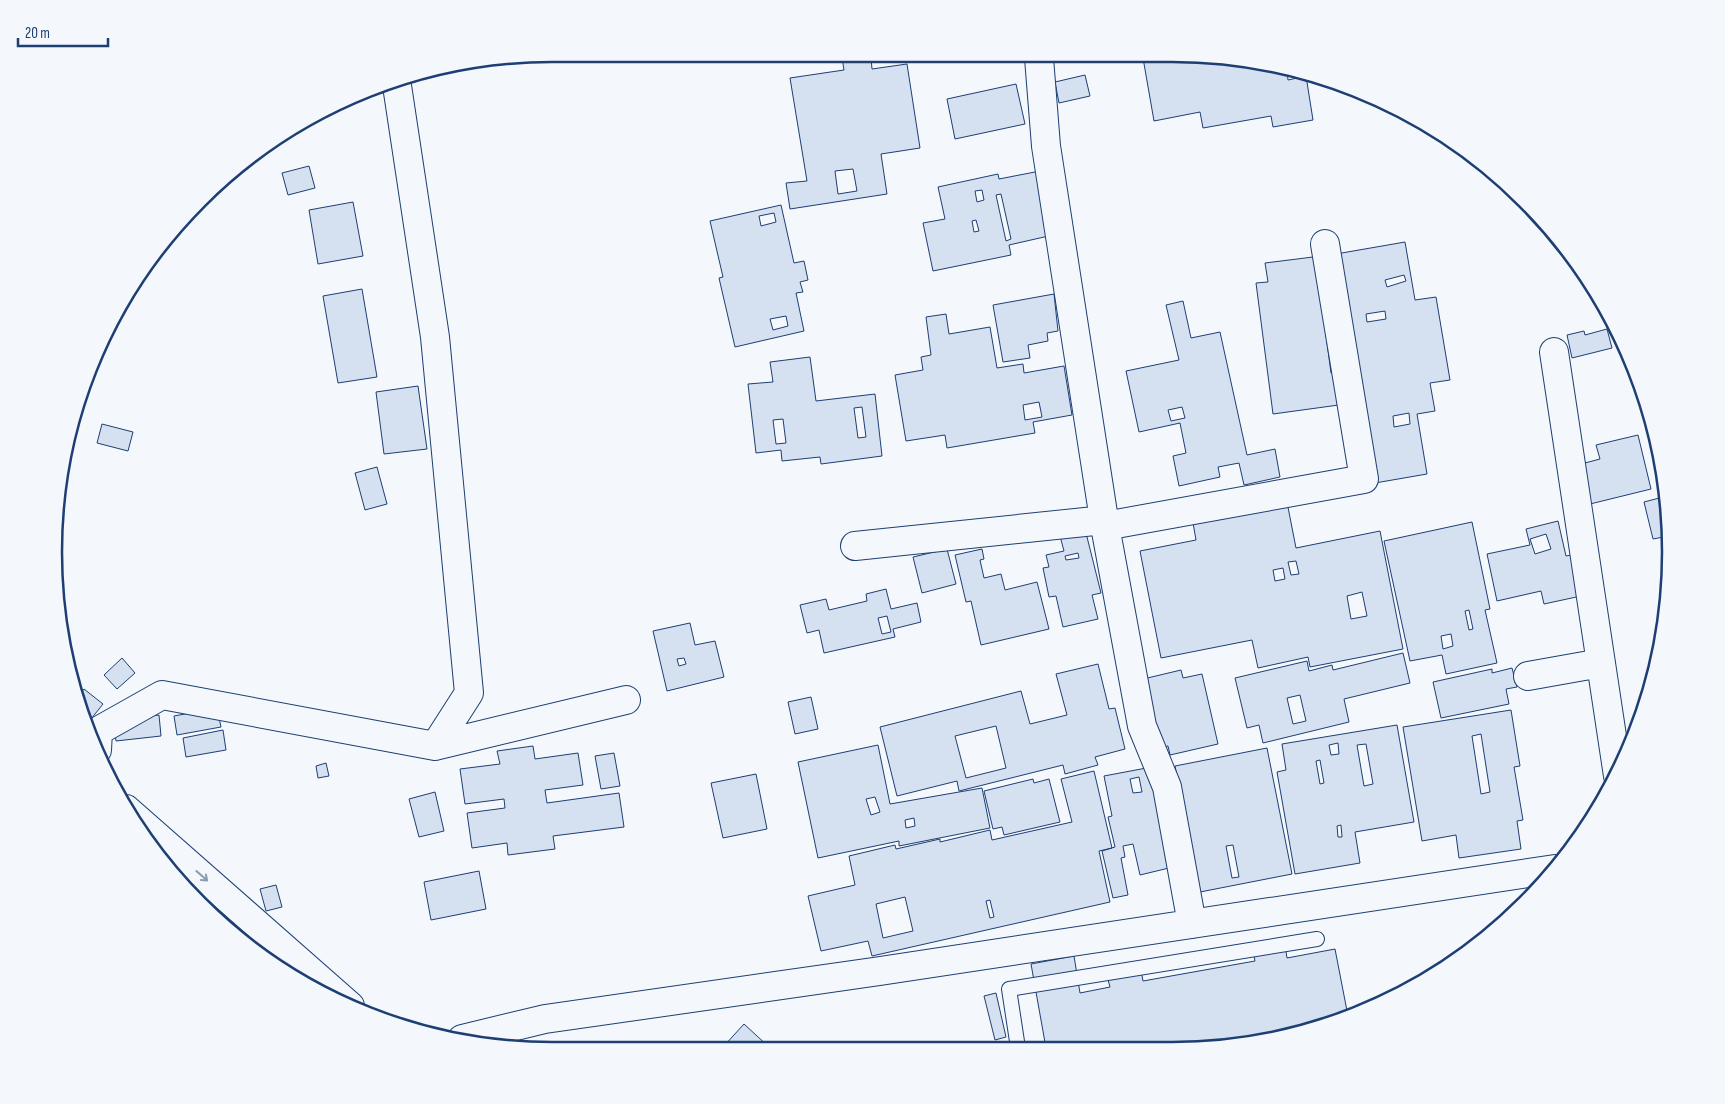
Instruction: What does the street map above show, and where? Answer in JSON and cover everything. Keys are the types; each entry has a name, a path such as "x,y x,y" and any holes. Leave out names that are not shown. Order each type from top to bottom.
{"street":[{"path":"1039,62 1046,146 1105,523 1142,726 1167,787 1192,924"},
{"path":"397,87 435,337 469,693 435,746"},
{"path":"856,546 1105,523 1364,480 1325,244"},
{"path":"1554,352 1616,761"},
{"path":"1528,676 1601,663"},
{"path":"98,734 98,731 162,695 435,746 626,700"},
{"path":"148,829 330,988"},
{"path":"477,1035 545,1019 1545,871"}],"lane":[{"path":"1017,1042 1008,989 1317,939"}],"building":[{"path":"843,62 871,62 872,69 907,64 920,148 881,154 887,194 790,209 786,183 807,181 790,78 844,70","holes":["853,169 857,191 838,194 835,171"]},
{"path":"1144,62 1173,62 1237,67 1288,76 1288,80 1296,78 1307,81 1313,120 1273,127 1271,116 1203,128 1200,112 1154,121"},
{"path":"1085,75 1090,96 1059,103 1055,82"},
{"path":"1016,84 1025,124 955,139 947,99"},
{"path":"309,166 315,188 288,195 282,173"},
{"path":"1040,171 1053,235 1009,245 1011,255 933,271 923,223 945,219 938,187 998,174 999,179","holes":["982,190 984,200 977,202 975,191","1001,194 1011,239 1006,241 996,195","976,220 979,231 974,232 972,221"]},
{"path":"353,202 363,256 318,264 309,210"},
{"path":"781,205 794,263 804,261 808,280 800,282 803,292 796,293 804,331 735,347 719,278 723,277 710,221","holes":["774,213 776,222 761,226 759,216","786,316 788,326 773,330 770,319"]},
{"path":"1405,242 1415,300 1436,297 1450,380 1430,383 1435,411 1417,414 1427,474 1375,483 1336,254","holes":["1404,275 1406,281 1387,287 1385,280","1385,311 1386,319 1367,322 1366,314","1409,413 1410,424 1394,427 1393,416"]},
{"path":"1321,256 1319,281 1331,373 1341,371 1346,404 1273,414 1256,283 1268,282 1265,263"},
{"path":"362,289 377,377 338,383 323,296"},
{"path":"1054,294 1058,331 1047,333 1048,341 1028,345 1030,358 1003,362 993,305"},
{"path":"1183,301 1191,338 1220,332 1247,455 1275,449 1280,477 1244,485 1239,463 1218,467 1220,477 1179,486 1173,456 1186,453 1180,423 1139,432 1126,371 1179,360 1166,305","holes":["1182,407 1185,418 1171,421 1168,410"]},
{"path":"946,314 949,334 990,327 997,368 1023,364 1024,373 1064,366 1072,415 1033,422 1035,433 947,448 945,435 906,441 895,375 923,370 921,357 931,355 926,317","holes":["1039,402 1042,417 1025,420 1023,405"]},
{"path":"1607,329 1612,348 1572,358 1567,335 1584,331 1585,335"},
{"path":"810,357 816,401 875,394 882,456 821,464 820,457 782,461 781,450 756,453 748,384 773,382 770,362","holes":["862,407 866,437 858,438 854,408","783,419 786,443 776,444 773,420"]},
{"path":"418,386 427,449 384,454 376,392"},
{"path":"102,424 133,432 128,451 97,443"},
{"path":"1638,435 1651,489 1590,504 1581,464 1600,459 1596,445"},
{"path":"377,467 387,504 365,510 355,473"},
{"path":"1286,497 1296,548 1380,531 1403,649 1310,667 1308,657 1258,668 1252,640 1161,658 1140,551 1196,540 1192,517","holes":["1296,561 1299,574 1291,575 1288,562","1283,568 1285,579 1275,581 1273,570","1362,592 1367,616 1351,619 1347,596"]},
{"path":"1659,498 1662,537 1653,539 1644,502"},
{"path":"1558,521 1566,556 1571,555 1581,596 1544,604 1541,591 1497,601 1487,554 1530,545 1526,529","holes":["1546,534 1551,549 1535,554 1530,539"]},
{"path":"1472,522 1490,609 1485,610 1497,663 1446,674 1442,655 1410,661 1384,541","holes":["1469,610 1473,629 1469,630 1465,611","1451,634 1453,646 1443,649 1441,636"]},
{"path":"1085,529 1101,593 1092,595 1098,619 1063,627 1056,596 1049,597 1043,568 1049,567 1046,555 1064,551 1060,536","holes":["1078,553 1079,558 1066,560 1065,556"]},
{"path":"947,549 956,584 922,593 913,557"},
{"path":"982,549 984,559 980,560 984,578 1001,574 1005,590 1037,582 1049,629 981,645 971,601 966,602 955,555"},
{"path":"886,589 891,609 917,603 921,622 893,629 895,637 824,653 819,630 807,633 800,605 826,599 829,610 867,601 866,594","holes":["887,616 891,632 882,634 878,618"]},
{"path":"690,623 695,645 715,641 724,677 667,691 653,631","holes":["684,658 686,664 679,666 677,659"]},
{"path":"1403,653 1410,683 1344,699 1349,722 1263,743 1259,725 1247,728 1235,678 1307,661 1309,671 1332,665 1333,670","holes":["1300,695 1306,721 1293,724 1287,698"]},
{"path":"122,658 135,673 117,689 104,675"},
{"path":"1098,664 1109,709 1115,708 1125,749 1095,757 1098,765 1065,774 1063,765 959,791 957,781 897,796 880,727 1021,691 1030,724 1067,715 1056,674","holes":["996,726 1006,768 966,778 955,736"]},
{"path":"1512,668 1517,687 1506,689 1509,704 1441,718 1433,682 1492,669 1492,673"},
{"path":"1181,670 1183,678 1202,674 1218,744 1170,755 1168,746 1155,749 1139,680"},
{"path":"84,689 103,704 92,718 88,709 83,691"},
{"path":"811,697 818,729 795,734 788,702"},
{"path":"217,708 221,727 177,735 174,716"},
{"path":"1511,710 1520,766 1514,767 1523,820 1517,821 1521,849 1459,858 1456,835 1422,841 1403,727","holes":["1481,734 1490,792 1481,794 1472,736"]},
{"path":"159,715 161,736 116,741 113,721"},
{"path":"1397,725 1414,822 1355,832 1360,863 1295,874 1277,772 1286,770 1282,744","holes":["1338,743 1339,754 1331,755 1329,745","1366,744 1373,784 1364,786 1357,745","1320,760 1324,783 1320,784 1316,761","1341,825 1342,837 1338,837 1337,826"]},
{"path":"223,730 226,750 186,757 183,738"},
{"path":"878,745 890,804 982,788 990,828 899,846 899,841 818,858 798,762","holes":["875,797 880,812 871,815 866,799","914,818 915,826 906,828 905,820"]},
{"path":"533,746 535,759 578,753 583,785 545,790 547,803 619,793 624,827 553,836 555,849 508,855 507,843 472,848 467,813 505,808 504,799 465,804 460,769 500,764 497,751"},
{"path":"1267,748 1292,874 1200,892 1175,766","holes":["1233,845 1239,877 1232,878 1226,846"]},
{"path":"614,753 620,786 601,789 595,756"},
{"path":"326,763 329,776 318,778 316,766"},
{"path":"1157,766 1173,867 1140,875 1133,844 1123,846 1125,857 1121,858 1128,895 1113,898 1102,851 1115,847 1108,817 1112,816 1104,776","holes":["1139,777 1142,792 1133,793 1130,779"]},
{"path":"1094,771 1112,848 1099,851 1110,902 872,956 868,941 821,951 808,896 855,885 849,856 895,845 896,849 940,839 940,842 990,830 992,840 1072,822 1061,779","holes":["905,897 913,931 883,938 876,904","990,900 994,917 990,918 986,901"]},
{"path":"756,774 767,829 723,838 711,783"},
{"path":"1033,779 1034,783 1049,779 1060,822 1004,835 1002,827 993,829 984,791"},
{"path":"435,792 444,831 419,837 409,799"},
{"path":"479,871 486,909 431,920 424,882"},
{"path":"276,885 282,907 266,911 260,889"},
{"path":"1285,945 1287,958 1335,949 1347,1009 1300,1025 1237,1037 1173,1042 1045,1042 1031,964 1074,956 1080,993 1110,987 1107,976 1141,970 1143,981 1255,961 1253,951"},
{"path":"996,993 1006,1037 995,1040 984,996"},
{"path":"744,1024 764,1042 728,1042"}]}
